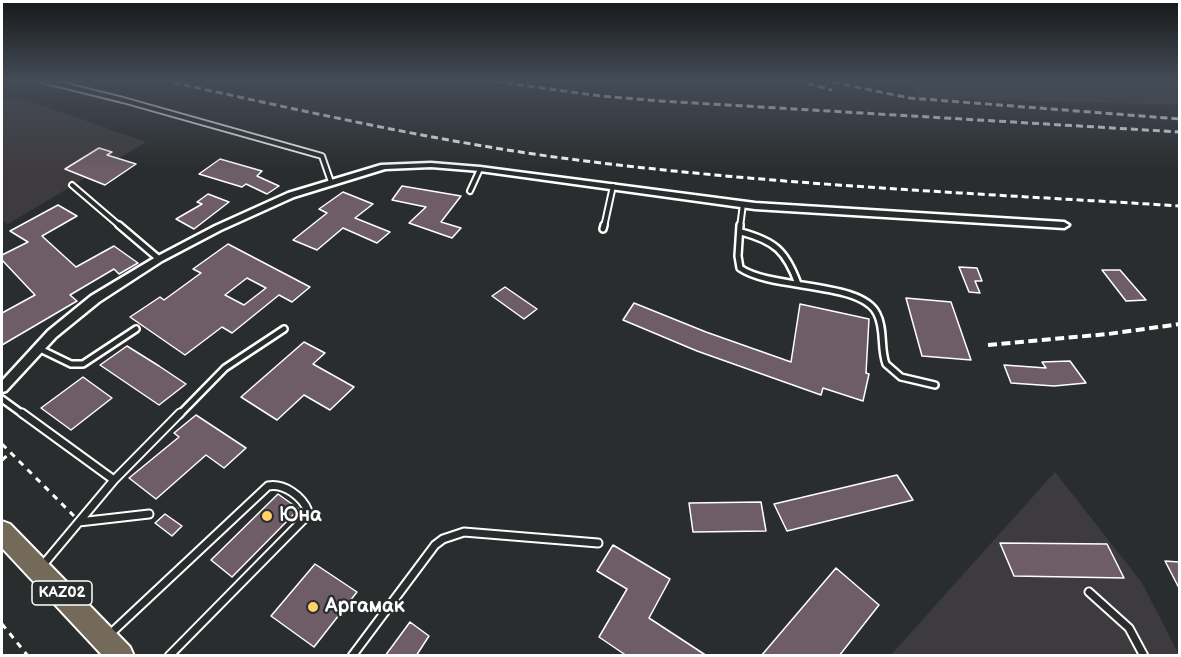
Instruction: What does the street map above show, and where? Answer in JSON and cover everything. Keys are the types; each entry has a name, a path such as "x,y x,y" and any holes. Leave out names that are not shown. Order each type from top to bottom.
{"highway":[{"name":"KАZ02","path":"2,532 114,647"}],"street":[{"path":"2,388 37,348 95,299 159,259 238,218 291,195 384,167 403,165 480,169 743,204 862,215 1064,225"}],"lane":[{"path":"161,111 322,156 331,182"},
{"path":"470,191 480,169"},
{"path":"72,185 159,259"},
{"path":"603,229 613,186"},
{"path":"743,204 738,263 744,272 850,294 873,305 882,327 883,360 887,367 899,376 935,385"},
{"path":"741,232 765,239 783,252 790,261 798,284"},
{"path":"37,348 71,364 83,364 136,329"},
{"path":"39,570 114,480 225,368 284,329"},
{"path":"2,399 114,480"},
{"path":"114,647 268,486 280,485 306,504 308,511 304,519 169,656"},
{"path":"79,522 149,514"},
{"path":"352,656 428,554 443,539 464,532 598,543"},
{"path":"1089,592 1129,628 1144,656"}],"path":[{"path":"2,444 79,522"},
{"path":"2,460 10,453"},
{"path":"2,624 28,656"}],"shaded area":[{"path":"2,111 57,111 146,142 8,224 2,220"},
{"path":"1055,472 1142,583 1179,655 890,656"}],"building":[{"path":"99,148 112,152 107,155 136,164 105,185 65,169"},
{"path":"220,159 262,171 257,176 279,186 267,194 246,184 242,187 199,174"},
{"path":"402,186 461,196 441,222 461,228 452,238 409,223 426,207 392,200"},
{"path":"343,192 373,204 355,218 390,232 377,243 343,228 317,250 293,240 327,213 319,209"},
{"path":"208,194 229,202 194,229 176,219 202,204 197,202"},
{"path":"58,205 77,216 42,236 76,267 114,246 138,263 119,274 114,269 70,295 77,301 2,345 2,313 35,295 2,260 2,255 28,242 10,231"},
{"path":"228,244 310,287 292,302 279,295 232,333 222,327 185,355 130,317 160,297 164,300 201,273 193,269","holes":["247,278 266,288 244,305 225,295"]},
{"path":"959,267 977,268 982,281 975,281 980,293 969,292"},
{"path":"1102,270 1120,270 1146,300 1126,301"},
{"path":"505,287 537,309 524,319 492,296"},
{"path":"906,298 951,302 971,360 922,356"},
{"path":"634,303 706,332 791,362 800,304 869,319 866,373 869,374 863,401 823,388 821,395 697,351 623,320"},
{"path":"304,342 325,353 313,364 354,387 330,410 304,395 277,420 241,397"},
{"path":"127,346 186,384 159,405 100,365"},
{"path":"1070,361 1086,383 1054,386 1011,383 1004,365 1046,368 1042,362"},
{"path":"83,377 112,398 71,430 41,408"},
{"path":"196,415 246,448 224,468 206,455 156,499 129,478 179,437 174,433"},
{"path":"897,475 913,500 787,531 774,504"},
{"path":"278,494 299,509 232,577 211,560"},
{"path":"761,502 766,531 693,532 689,503"},
{"path":"165,514 182,526 172,536 155,523"},
{"path":"1000,543 1107,544 1124,578 1014,576"},
{"path":"613,545 670,579 649,618 707,656 627,656 599,637 627,589 597,571"},
{"path":"1165,561 1179,562 1179,588"},
{"path":"315,564 357,592 314,647 271,616"},
{"path":"836,568 879,605 839,656 761,656"},
{"path":"410,622 429,636 416,656 385,656"}],"railway":[{"path":"301,111 512,151 639,167 793,182 1180,206"},
{"path":"823,111 1180,132"},
{"path":"1073,111 1180,119"},
{"path":"988,345 1108,334 1180,324"}],"place":[{"name":"Юна","path":"267,516"},
{"name":"Аргамак","path":"313,607"}]}
